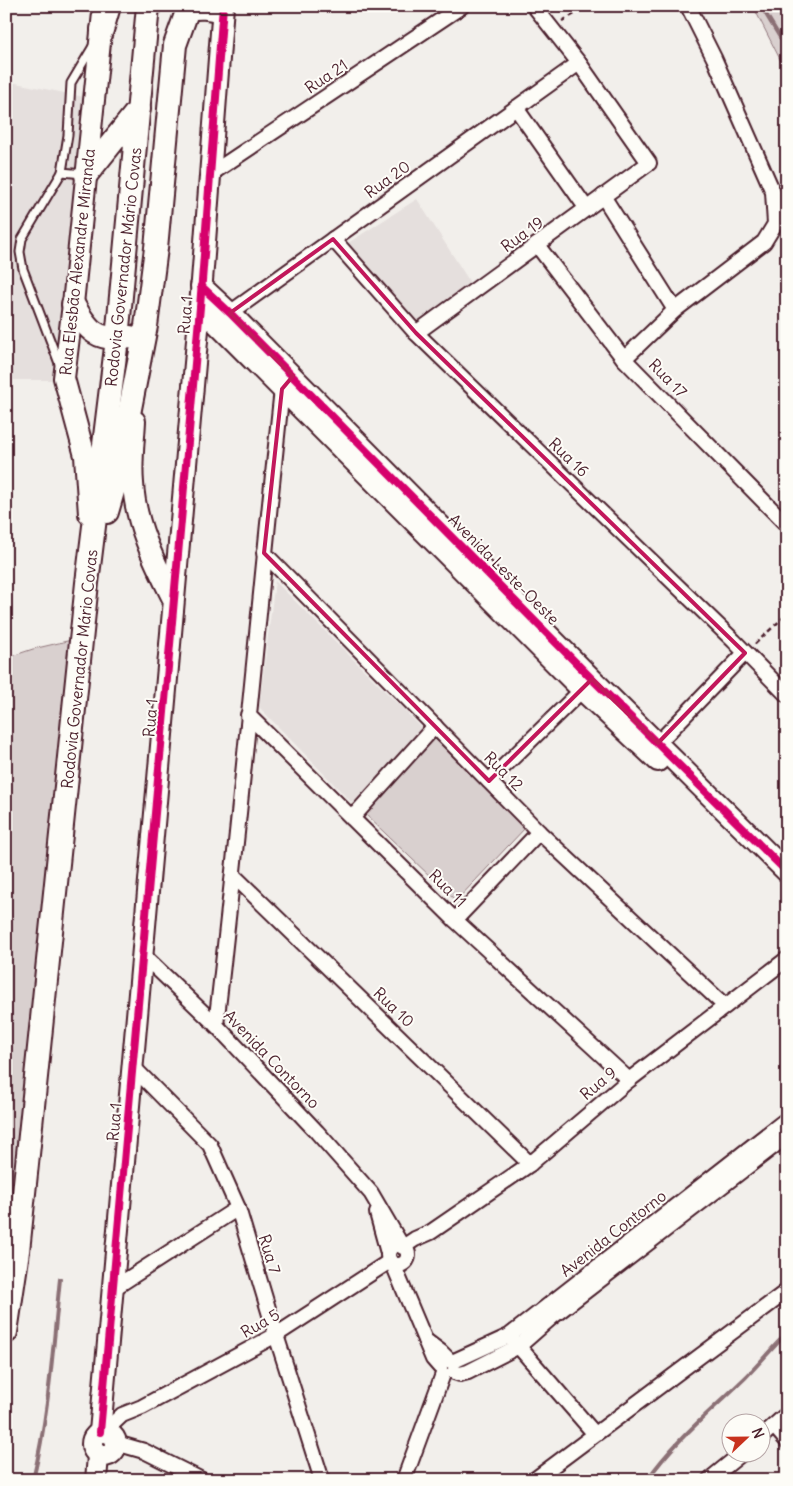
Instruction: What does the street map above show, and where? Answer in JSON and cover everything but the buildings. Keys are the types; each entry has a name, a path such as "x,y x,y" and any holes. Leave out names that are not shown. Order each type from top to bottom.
{"main road":[{"path":"102,30 109,6"},
{"name":"Rodovia Governador Mário Covas","path":"6,1332 18,1251 87,583 117,339 148,6"},
{"path":"87,583 116,481 146,326 156,248 175,45 188,8"},
{"path":"86,175 139,109"},
{"path":"74,304 83,321 97,335 117,339 132,337 146,326"}],"street":[{"name":"Rua Elesbão Alexandre Miranda","path":"92,546 85,456 64,378 74,304 104,6"},
{"name":"Rua 21","path":"209,174 462,6"},
{"path":"534,6 579,63"},
{"path":"624,359 675,310 764,242 775,224 773,192 714,58 688,6"},
{"name":"Rua 1","path":"97,1479 108,1441 114,1288 200,307 223,10 188,8"},
{"name":"Rua 20","path":"223,318 579,63"},
{"name":"Rua 19","path":"416,333 649,163 579,63"},
{"path":"516,108 587,209"},
{"path":"603,196 675,310"},
{"name":"Rua 16","path":"333,239 416,333 787,695"},
{"name":"Rua 17","path":"537,245 624,359 787,525"},
{"name":"Avenida Leste-Oeste","path":"201,286 223,318 587,684 655,758 787,888"},
{"name":"Avenida Leste-Oeste","path":"200,307 223,318"},
{"path":"137,370 133,483 136,502 149,549 174,601"},
{"path":"216,1025 234,876 264,553 287,383"},
{"name":"Rua 12","path":"264,553 539,832 725,1006"},
{"path":"658,743 745,653"},
{"path":"489,781 587,684"},
{"name":"Avenida Leste-Oeste","path":"587,684 658,743 787,872"},
{"name":"Rua 11","path":"248,715 455,920 628,1080"},
{"path":"352,818 435,726"},
{"path":"455,920 539,832"},
{"name":"Rua 10","path":"234,876 530,1164"},
{"name":"Avenida Contorno","path":"143,955 216,1025 317,1132 371,1193 399,1255 404,1287 424,1340 441,1352 448,1367 460,1374 468,1372 519,1346 552,1317 787,1136"},
{"name":"Rua 9","path":"399,1255 421,1244 432,1232 530,1164 628,1080 787,960"},
{"name":"Rua 7","path":"133,1067 210,1145 238,1208 322,1480"},
{"name":"Avenida Contorno","path":"448,1367 509,1336 787,1119"},
{"path":"114,1288 238,1208"},
{"name":"Rua 5","path":"108,1441 142,1407 276,1335 399,1255"},
{"path":"534,1480 594,1433 787,1291"},
{"path":"509,1336 594,1433"},
{"path":"404,1480 448,1367"},
{"path":"770,1429 787,1414"},
{"path":"774,1426 787,1441"},
{"path":"108,1441 144,1451 202,1480"},
{"path":"709,1480 729,1464"}],"lane":[{"path":"64,378 23,269 20,252 22,239 62,172 68,135 72,83 102,30"},
{"path":"62,172 86,175"}],"path":[{"path":"551,28 589,6"},
{"path":"745,653 787,614"}],"highlighted area":[{"path":"333,239 416,333 745,653 658,743 592,679 489,781 264,553 282,389 293,376 230,313"}],"shaded area":[{"path":"753,6 787,6 787,73"},
{"path":"6,81 84,97 55,380 6,380"},
{"path":"417,199 473,287 415,327 345,245"},
{"path":"275,581 426,732 357,808 259,707"},
{"path":"80,638 6,1303 6,658 33,649"},
{"path":"435,739 526,827 456,901 364,813"}],"waterway":[{"path":"761,6 787,49"},
{"path":"33,1480 47,1405 60,1279"},
{"path":"647,1480 681,1439 745,1378 787,1333"}],"cycle path":[{"path":"100,1432 200,307 223,6"},
{"path":"201,286 787,872"}]}
